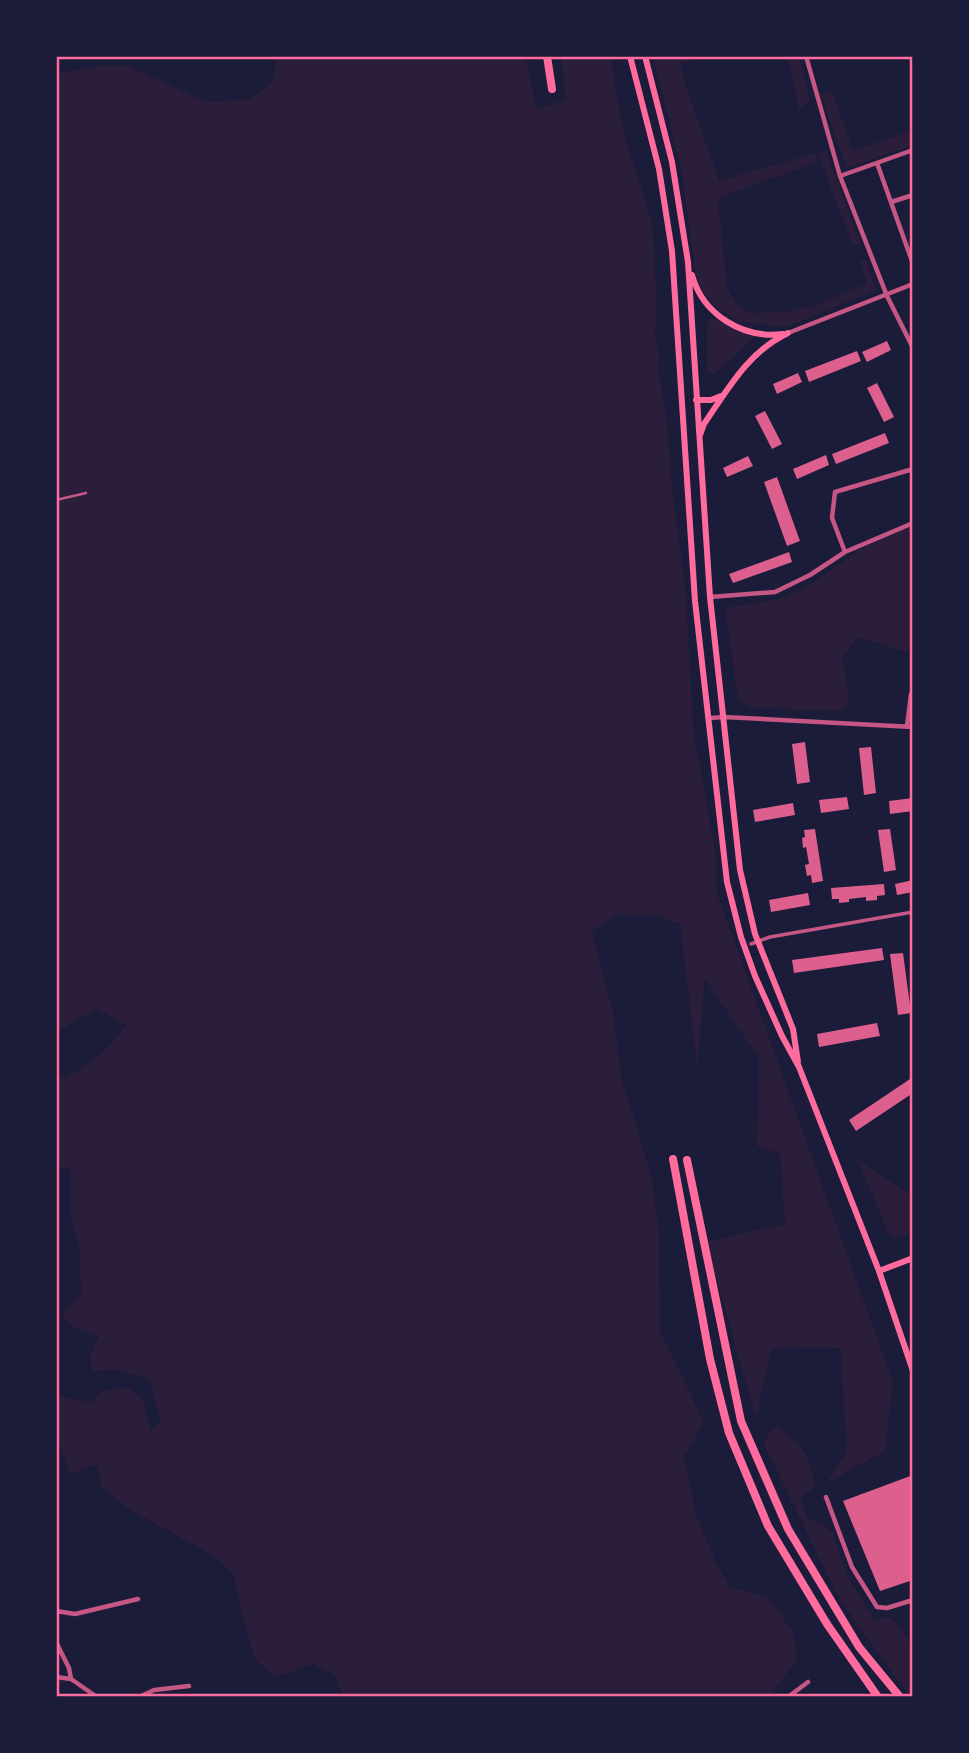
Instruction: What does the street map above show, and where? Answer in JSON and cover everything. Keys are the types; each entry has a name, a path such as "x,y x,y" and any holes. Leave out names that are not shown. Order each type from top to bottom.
{"highway":[{"path":"547,56 552,89"},
{"path":"673,1159 710,1359 729,1433 768,1526 827,1625 878,1697"},
{"path":"687,1160 741,1421 788,1529 859,1647 900,1697"}],"main road":[{"path":"630,56 659,169 672,251 695,600 727,881 741,937 755,976 799,1067 879,1271 913,1371"},
{"path":"645,56 672,162 688,262 710,597 744,891 755,934 793,1029 799,1067"},
{"path":"688,262 693,280 704,300 726,321 752,333 788,333"},
{"path":"699,440 704,424 750,359 788,333"},
{"path":"696,400 710,400 725,394"},
{"path":"879,1271 913,1258"}],"street":[{"path":"806,56 840,176 887,296 913,348"},
{"path":"840,176 913,150"},
{"path":"877,163 913,264"},
{"path":"891,202 913,195"},
{"path":"906,244 913,241"},
{"path":"788,333 913,284"},
{"path":"845,552 832,518 835,492 913,469"},
{"path":"710,597 775,593 810,575 845,552 913,523"},
{"path":"710,718 910,726 913,693"},
{"path":"751,944 770,937 913,912"},
{"path":"826,1497 852,1567 877,1607 887,1608 913,1600"},
{"path":"56,1611 75,1614 138,1599"},
{"path":"56,1642 69,1668 71,1679"},
{"path":"56,1677 71,1679 97,1697"},
{"path":"788,1697 807,1682"},
{"path":"139,1697 154,1690 189,1686"},
{"path":"113,1697 128,1697"}],"lane":[{"path":"56,500 86,493"}],"shaded area":[{"path":"276,56 523,56 537,110 566,99 561,56 610,56 624,133 652,222 658,371 666,412 673,497 686,594 693,726 716,858 717,893 893,1382 885,1451 827,1483 847,1450 840,1348 771,1349 756,1418 706,1242 785,1224 780,1154 757,1146 759,1058 705,979 697,1067 680,924 656,915 616,915 592,931 614,1016 621,1076 652,1179 659,1233 660,1330 704,1423 684,1456 697,1518 729,1586 769,1598 794,1634 797,1659 769,1697 340,1697 342,1693 335,1675 313,1664 276,1677 255,1660 234,1575 216,1557 129,1509 101,1486 97,1464 71,1474 56,1438 56,1401 62,1397 91,1402 102,1391 129,1387 144,1401 150,1431 161,1422 150,1380 112,1369 92,1372 90,1355 99,1336 73,1327 62,1315 81,1294 79,1246 71,1217 71,1170 56,1166 56,1080 77,1071 96,1058 126,1025 97,1009 56,1032 56,74 98,66 126,65 207,102 250,99 274,81"},
{"path":"653,56 706,56 680,63 719,181 816,153 817,162 718,198 727,288 737,305 751,313 809,308 867,284 860,259 866,260 876,290 787,327 739,322 716,307 700,288 682,172"},
{"path":"788,56 799,56 810,102 799,110"},
{"path":"832,91 853,151 913,130 913,145 847,168 820,94"},
{"path":"826,151 861,244 853,246 818,154"},
{"path":"710,319 750,327 755,336 715,374 707,369 707,326"},
{"path":"913,522 913,647 906,652 858,637 842,657 849,696 845,709 753,708 744,704 738,695 725,612 730,607 779,599 811,584 859,550"},
{"path":"858,1160 913,1196 913,1232 897,1238 889,1235"},
{"path":"778,1427 804,1452 811,1467 815,1486 801,1498 806,1518 826,1526 833,1534 847,1576 875,1620 891,1617 913,1644 913,1697 910,1697 840,1600 764,1445 769,1433"}],"building":[{"path":"887,341 891,350 867,362 862,352"},
{"path":"857,351 861,361 809,382 805,371"},
{"path":"798,373 802,382 777,394 773,384"},
{"path":"877,383 894,417 884,422 867,388"},
{"path":"765,411 782,444 772,449 755,416"},
{"path":"885,433 889,443 836,464 832,454"},
{"path":"826,455 829,465 797,479 793,469"},
{"path":"748,456 753,466 727,477 723,468"},
{"path":"777,477 800,541 787,546 764,482"},
{"path":"789,552 792,562 733,583 729,574"},
{"path":"805,742 810,782 797,784 792,744"},
{"path":"871,747 876,793 864,795 859,748"},
{"path":"847,797 849,809 821,813 819,800"},
{"path":"913,798 913,811 890,814 889,801"},
{"path":"793,803 795,815 755,822 753,810"},
{"path":"815,829 823,881 812,883 811,875 807,876 805,865 809,864 802,838 805,837 804,830"},
{"path":"890,829 896,870 884,872 878,830"},
{"path":"913,880 913,892 897,895 895,884"},
{"path":"884,884 885,895 877,896 877,900 866,901 866,897 839,903 839,899 832,899 831,888"},
{"path":"808,893 810,905 771,912 769,900"},
{"path":"882,948 884,960 794,973 792,960"},
{"path":"903,953 911,1013 898,1015 890,954"},
{"path":"877,1023 880,1036 819,1047 817,1034"},
{"path":"913,1077 913,1093 856,1131 849,1120"},
{"path":"913,1475 913,1580 880,1591 843,1501"}]}
